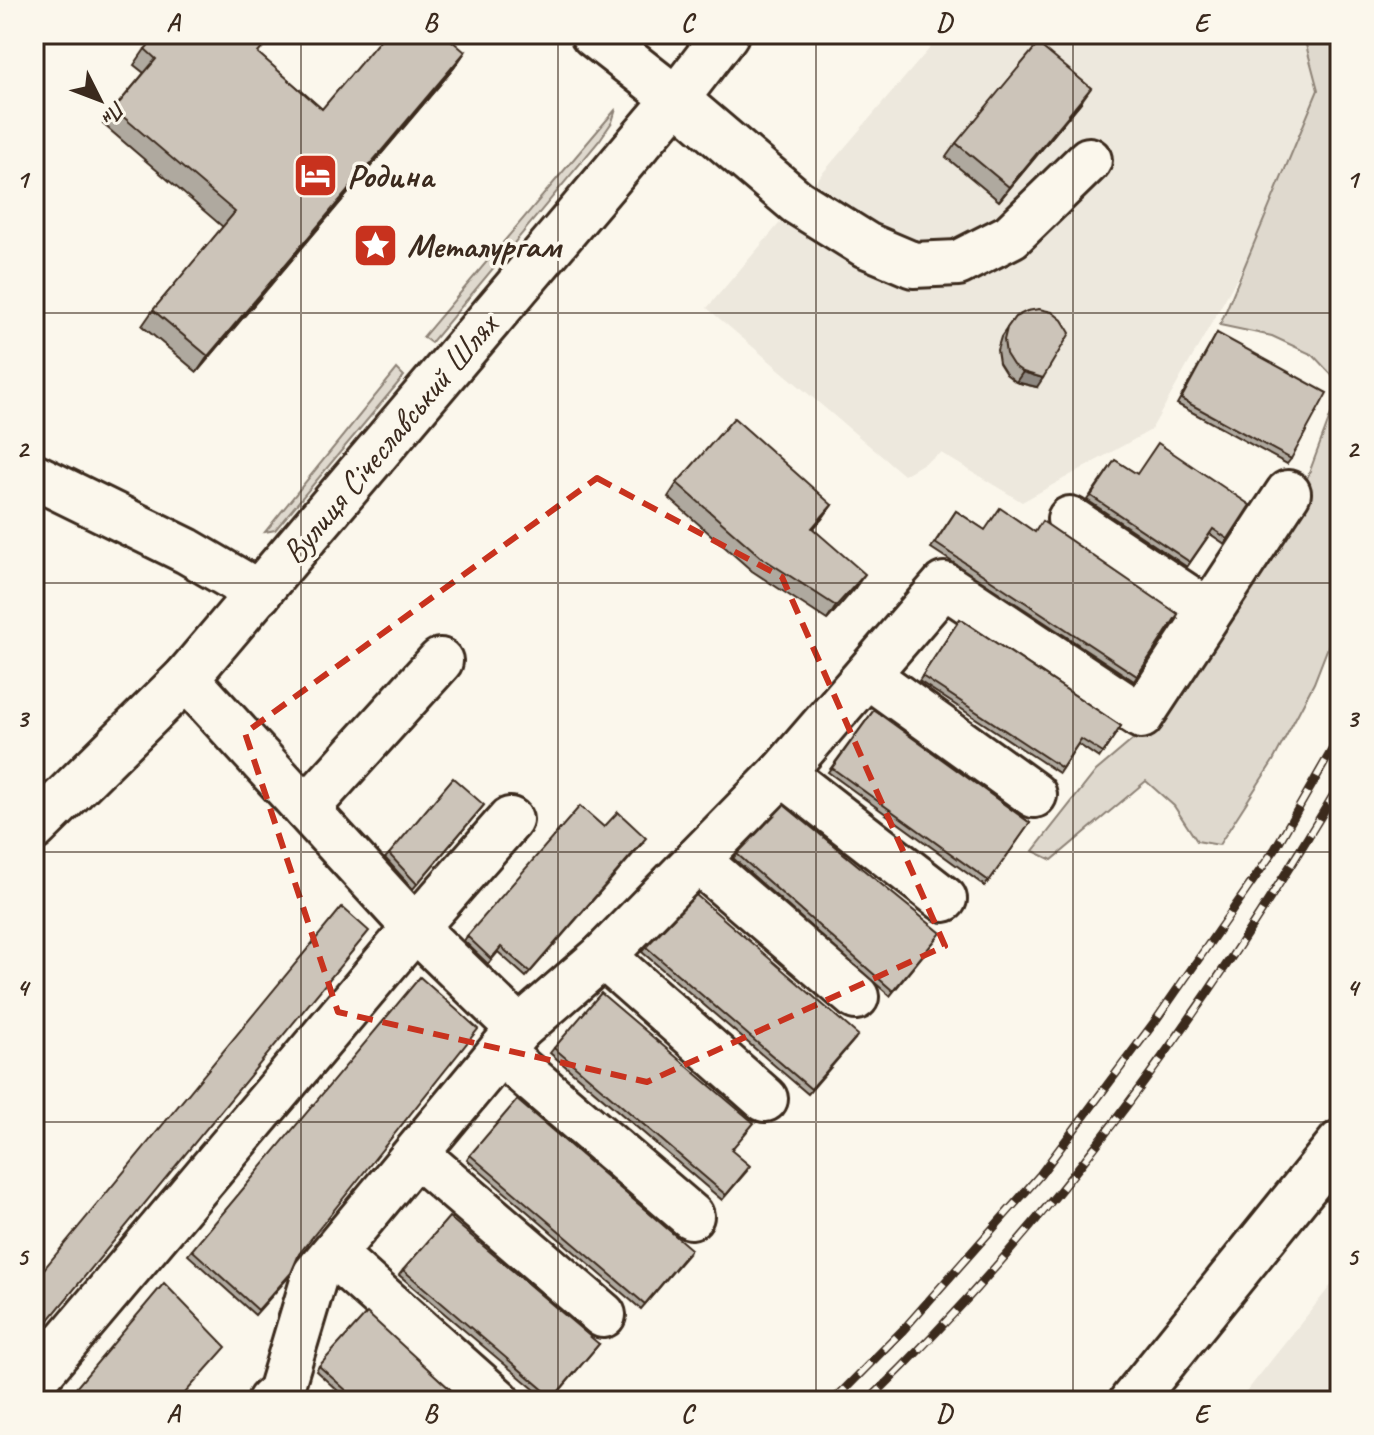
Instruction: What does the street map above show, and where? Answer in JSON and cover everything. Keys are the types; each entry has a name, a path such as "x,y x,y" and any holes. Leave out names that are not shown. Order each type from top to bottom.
{"main road":[{"path":"593,34 676,99 797,202 866,245 913,265 958,263 1011,236 1089,160"},
{"name":"Вулиця Січеславський Шлях","path":"34,828 186,678 676,99 726,34"},
{"path":"34,476 187,551 259,593"},
{"path":"287,1394 315,1275 510,1041 603,956 782,773 944,585 1141,716 1288,493"},
{"path":"1070,519 1208,611"},
{"path":"306,809 440,661"},
{"path":"867,675 1034,795"},
{"path":"186,678 415,928 510,1041 691,1216"},
{"path":"782,773 944,899"},
{"path":"34,1380 415,928 510,820"},
{"path":"697,860 856,997"},
{"path":"603,956 765,1099"},
{"path":"1132,1401 1340,1143"},
{"path":"416,1154 603,1315"},
{"path":"333,1254 498,1401"}],"highlighted area":[{"path":"597,478 782,577 945,946 647,1082 338,1012 245,733"}],"shaded area":[{"path":"942,34 1307,34 1340,96 1151,430 1022,502 941,453 904,475 707,308"},
{"path":"1292,34 1340,34 1340,384 1313,355 1272,336 1220,325 1318,90 1306,45"},
{"path":"616,109 612,122 599,141 431,343 423,337"},
{"path":"397,369 404,376 275,530 265,532"},
{"path":"1340,390 1340,616 1314,683 1273,761 1219,845 1197,841 1174,806 1146,781 1052,860 1033,851 1096,771 1149,726 1299,500"},
{"path":"1340,1274 1340,1401 1239,1401"}],"building":[{"path":"159,34 262,34 269,40 258,53 322,109 385,34 444,34 465,52 208,356 153,310 235,212 114,109 156,59 145,49"},
{"path":"1038,44 1091,88 1009,187 956,143"},
{"path":"1039,309 1052,312 1070,333 1043,378 1023,372 1013,365 1006,354 1004,340 1007,328 1015,317"},
{"path":"1217,333 1327,393 1291,459 1181,399"},
{"path":"734,418 832,505 812,528 865,574 836,606 761,557 677,483"},
{"path":"1158,443 1250,505 1228,539 1213,529 1190,562 1091,496 1115,460 1137,474"},
{"path":"1000,508 1035,532 1042,521 1178,614 1137,676 935,543 956,511 985,530"},
{"path":"960,619 1121,726 1103,753 1081,739 1062,768 922,676"},
{"path":"874,710 1030,823 989,881 832,768"},
{"path":"453,778 484,805 417,884 389,854"},
{"path":"784,805 941,933 893,991 737,854"},
{"path":"580,806 604,827 618,812 646,838 530,972 501,947 491,959 467,936"},
{"path":"696,895 858,1035 811,1089 646,947"},
{"path":"342,907 369,931 34,1338 34,1281"},
{"path":"420,977 478,1029 299,1254 291,1273 258,1310 192,1250"},
{"path":"601,993 754,1123 731,1150 750,1166 726,1195 554,1048"},
{"path":"517,1100 691,1249 645,1304 470,1155"},
{"path":"449,1217 599,1344 553,1398 403,1270"},
{"path":"164,1283 226,1347 178,1401 65,1401"},
{"path":"367,1313 463,1401 358,1401 319,1366"}],"railway":[{"path":"833,1401 903,1330 1040,1175 1156,1020 1275,849 1340,736"},
{"path":"868,1401 1002,1260 1125,1108 1237,949 1340,784"}],"place":[{"name":"Родина","path":"316,175"},
{"name":"Металургам","path":"376,245"}]}
